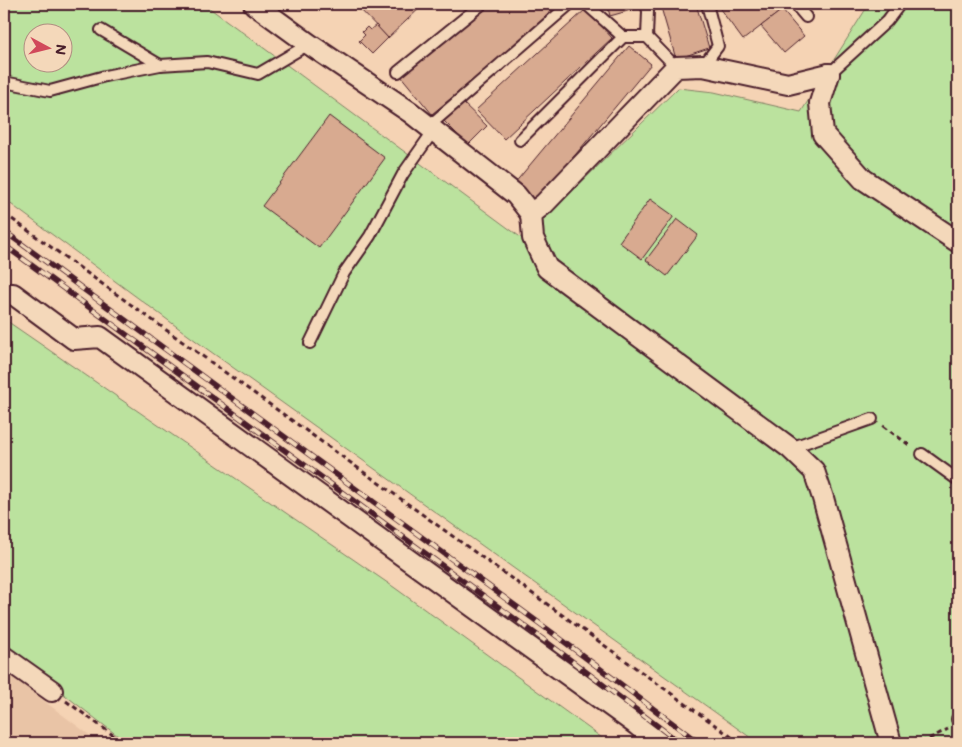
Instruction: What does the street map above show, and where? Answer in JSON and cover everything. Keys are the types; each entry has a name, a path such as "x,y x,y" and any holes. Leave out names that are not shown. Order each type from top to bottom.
{"street":[{"path":"254,4 309,44 410,112 516,194 531,214 533,238 547,268 790,448 814,471 891,743"},
{"path":"531,214 544,204 676,68 704,66 788,84 829,74"},
{"path":"829,74 820,103 823,134 863,179 958,242"},
{"path":"4,294 12,294 74,338 100,337 637,725 659,743"},
{"path":"4,657 52,691"}],"lane":[{"path":"398,72 482,4"},
{"path":"310,343 344,273 370,236 403,174 431,128 570,4"},
{"path":"586,4 623,37 646,37 676,68"},
{"path":"646,4 648,11 646,37"},
{"path":"704,66 718,46 707,4"},
{"path":"795,4 806,17"},
{"path":"829,74 888,21 900,4"},
{"path":"101,30 160,65"},
{"path":"520,140 623,37"},
{"path":"4,82 50,91 105,76 160,65 207,62 258,74 309,44"},
{"path":"790,448 872,419"},
{"path":"922,454 958,480"}],"path":[{"path":"12,219 740,743"},
{"path":"872,419 922,454"},
{"path":"52,691 124,743"},
{"path":"921,743 944,732 958,720"}],"shaded area":[{"path":"4,671 100,743 4,743"}],"green space":[{"path":"4,4 204,4 523,239 678,88 714,92 801,112 869,4 958,4 958,743 758,743 207,349 4,199"},
{"path":"4,319 395,588 609,743 127,743 4,648"}],"building":[{"path":"355,4 424,4 388,38"},
{"path":"487,4 546,4 554,13 432,114 400,75"},
{"path":"607,4 644,4 645,6 610,16"},
{"path":"660,4 696,4 709,48 676,59"},
{"path":"777,4 782,10 743,40 717,5"},
{"path":"586,9 612,38 504,139 476,110"},
{"path":"782,10 804,36 784,53 761,26"},
{"path":"376,25 388,38 372,54 359,41 365,35 362,32 367,27 370,30"},
{"path":"629,46 651,64 536,202 514,184"},
{"path":"462,102 487,126 468,145 444,121"},
{"path":"329,116 385,158 319,248 262,206"},
{"path":"650,199 674,216 642,259 619,242"},
{"path":"677,219 698,235 667,276 646,260"}],"railway":[{"path":"4,231 554,634 699,743"},
{"path":"4,245 548,643 680,743"}]}
